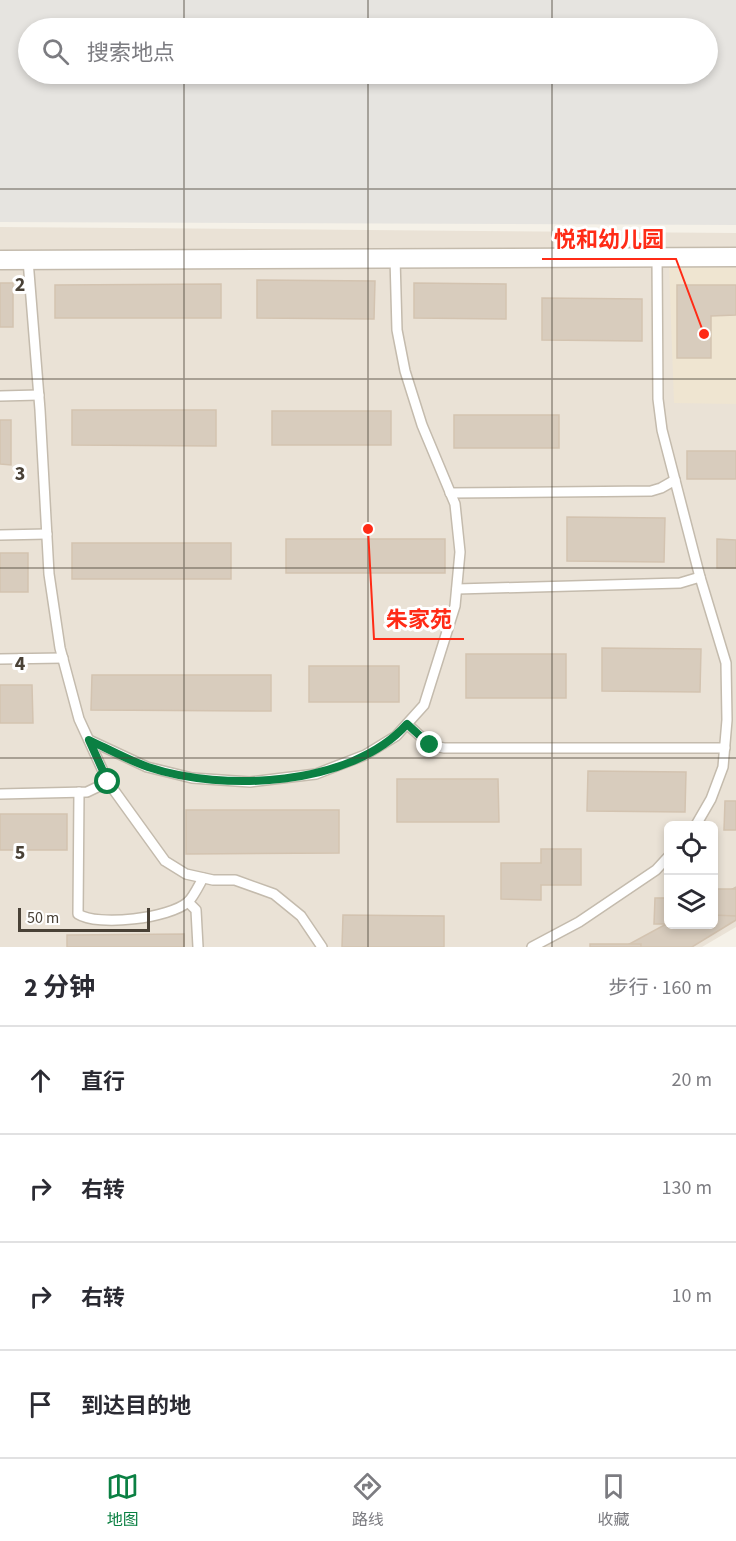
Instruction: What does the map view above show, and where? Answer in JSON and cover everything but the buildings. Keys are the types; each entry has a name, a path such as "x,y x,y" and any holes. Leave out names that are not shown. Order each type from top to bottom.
{"street":[{"path":"0,260 736,257"}],"lane":[{"path":"657,257 658,399 662,430 700,577 726,663 727,720 723,767 711,799 698,821"},
{"path":"89,740 147,767 192,778 250,782 316,774 365,755 396,736 424,705 455,606 460,552 455,504 422,425 405,371 397,330 395,258"},
{"path":"28,260 39,394 49,574 63,658 80,719 108,782 165,861 186,874 213,880 235,880 274,894 301,916 322,947"},
{"path":"0,396 39,394"},
{"path":"450,494 651,491 675,480"},
{"path":"0,535 47,534"},
{"path":"457,590 680,583 700,577"},
{"path":"0,659 63,658"},
{"path":"407,724 430,745 444,748 725,748"},
{"path":"0,794 87,792 108,782"},
{"path":"79,792 78,914 85,918 131,920 170,912 188,902 203,878"},
{"path":"532,947 579,922 656,870 664,862"},
{"path":"188,902 196,910 198,947"}],"shaded area":[{"path":"0,0 736,0 736,225 0,222"},
{"path":"0,227 736,233 736,927 702,947 0,947"},
{"path":"736,264 736,404 674,403 669,265"}],"place":[{"name":"悦和幼儿园","path":"704,334"},
{"name":"朱家苑","path":"368,529"}],"route":[{"path":"108,782 89,740 147,767 192,778 250,782 316,774 365,755 396,736 407,724 430,745"}]}
